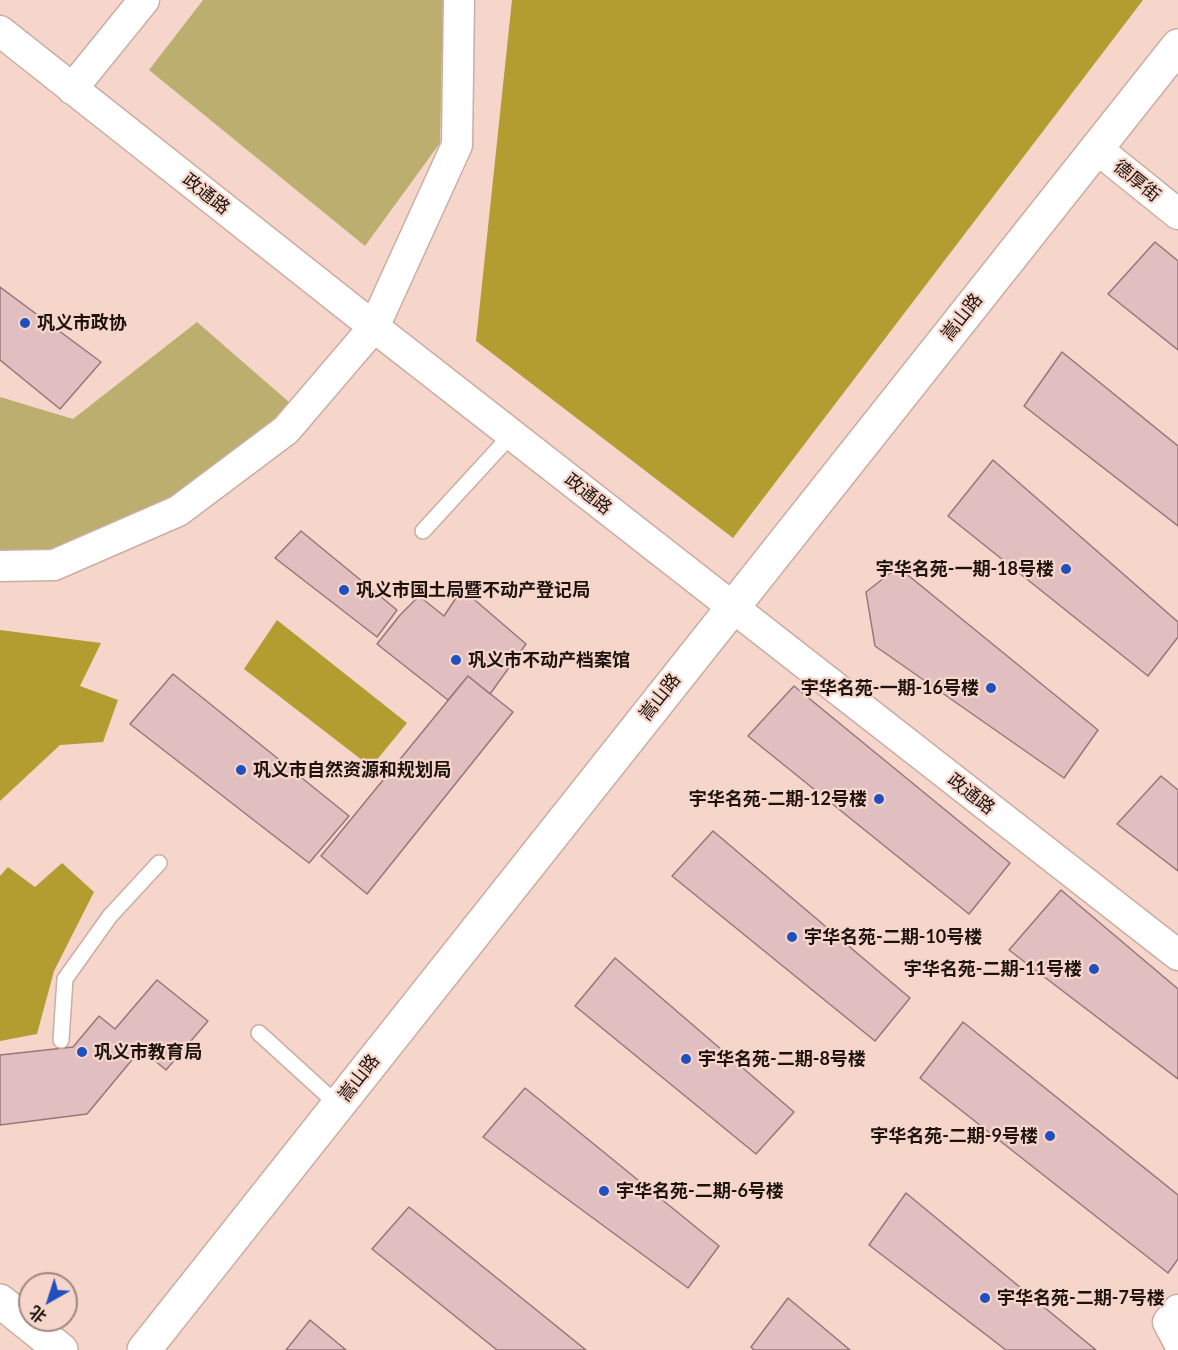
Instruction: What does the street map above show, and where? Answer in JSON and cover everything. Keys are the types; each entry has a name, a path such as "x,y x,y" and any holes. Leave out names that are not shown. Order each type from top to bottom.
{"street":[{"path":"72,89 144,0"},
{"path":"0,566 54,565 178,511 286,430 374,327 457,145 459,0"},
{"name":"政通路","path":"0,31 374,327 1178,955"},
{"name":"嵩山路","path":"144,1350 1178,46"},
{"name":"德厚街","path":"1096,148 1178,214"},
{"path":"0,1301 61,1350"},
{"path":"1178,1310 1168,1322 1178,1341"}],"lane":[{"path":"423,531 512,434"},
{"path":"61,1040 65,979 110,916 159,863"},
{"path":"259,1033 338,1105"}],"shaded area":[{"path":"203,0 443,0 440,143 365,246 149,70"},
{"path":"512,0 1143,0 733,538 476,341"},
{"path":"197,322 297,409 178,511 54,565 0,556 0,397 73,419"},
{"path":"277,620 407,723 371,767 244,669"},
{"path":"0,630 101,643 80,686 118,700 103,742 60,745 0,801"},
{"path":"62,863 94,892 54,971 37,1034 0,1041 0,876 8,867 35,887"}],"building":[{"path":"1155,242 1178,261 1178,350 1108,294"},
{"name":"巩义市政协","path":"0,287 101,362 60,409 0,360"},
{"path":"1062,352 1178,446 1178,526 1024,406"},
{"name":"宇华名苑-一期-18号楼","path":"993,460 1178,622 1178,637 1148,676 948,516"},
{"name":"巩义市国土局暨不动产登记局","path":"301,531 397,610 377,637 275,558"},
{"name":"宇华名苑-一期-16号楼","path":"898,567 1098,730 1064,778 875,646 866,592"},
{"name":"巩义市不动产档案馆","path":"462,589 526,644 490,694 468,676 448,700 377,644 419,596 444,616"},
{"name":"巩义市自然资源和规划局","path":"173,674 349,816 309,863 130,724"},
{"name":"巩义市自然资源和规划局","path":"468,676 513,712 367,894 321,856"},
{"name":"宇华名苑-二期-12号楼","path":"794,686 1010,863 969,914 748,736"},
{"path":"1161,776 1178,790 1178,871 1117,824"},
{"name":"宇华名苑-二期-10号楼","path":"713,831 910,998 875,1041 672,876"},
{"name":"宇华名苑-二期-11号楼","path":"1061,890 1178,989 1178,1079 1009,950"},
{"name":"宇华名苑-二期-8号楼","path":"615,958 794,1112 756,1154 575,1006"},
{"name":"巩义市教育局","path":"157,980 208,1021 166,1070 141,1049 87,1114 0,1125 0,1055 73,1047 99,1016 115,1029"},
{"name":"宇华名苑-二期-9号楼","path":"963,1022 1178,1195 1178,1259 1168,1273 920,1078"},
{"name":"宇华名苑-二期-6号楼","path":"525,1088 719,1246 688,1288 483,1137"},
{"name":"宇华名苑-二期-7号楼","path":"906,1193 1096,1350 1006,1350 869,1245"},
{"path":"409,1207 586,1350 497,1350 372,1249"},
{"path":"788,1298 850,1350 754,1350 751,1347"},
{"path":"310,1320 346,1350 286,1350"}],"place":[{"name":"巩义市政协","path":"25,323"},
{"name":"宇华名苑-一期-18号楼","path":"1066,569"},
{"name":"巩义市国土局暨不动产登记局","path":"344,590"},
{"name":"巩义市不动产档案馆","path":"456,660"},
{"name":"宇华名苑-一期-16号楼","path":"991,688"},
{"name":"巩义市自然资源和规划局","path":"241,770"},
{"name":"宇华名苑-二期-12号楼","path":"879,799"},
{"name":"宇华名苑-二期-10号楼","path":"792,937"},
{"name":"宇华名苑-二期-11号楼","path":"1094,969"},
{"name":"巩义市教育局","path":"82,1052"},
{"name":"宇华名苑-二期-8号楼","path":"686,1059"},
{"name":"宇华名苑-二期-9号楼","path":"1050,1136"},
{"name":"宇华名苑-二期-6号楼","path":"604,1191"},
{"name":"宇华名苑-二期-7号楼","path":"985,1298"}]}
